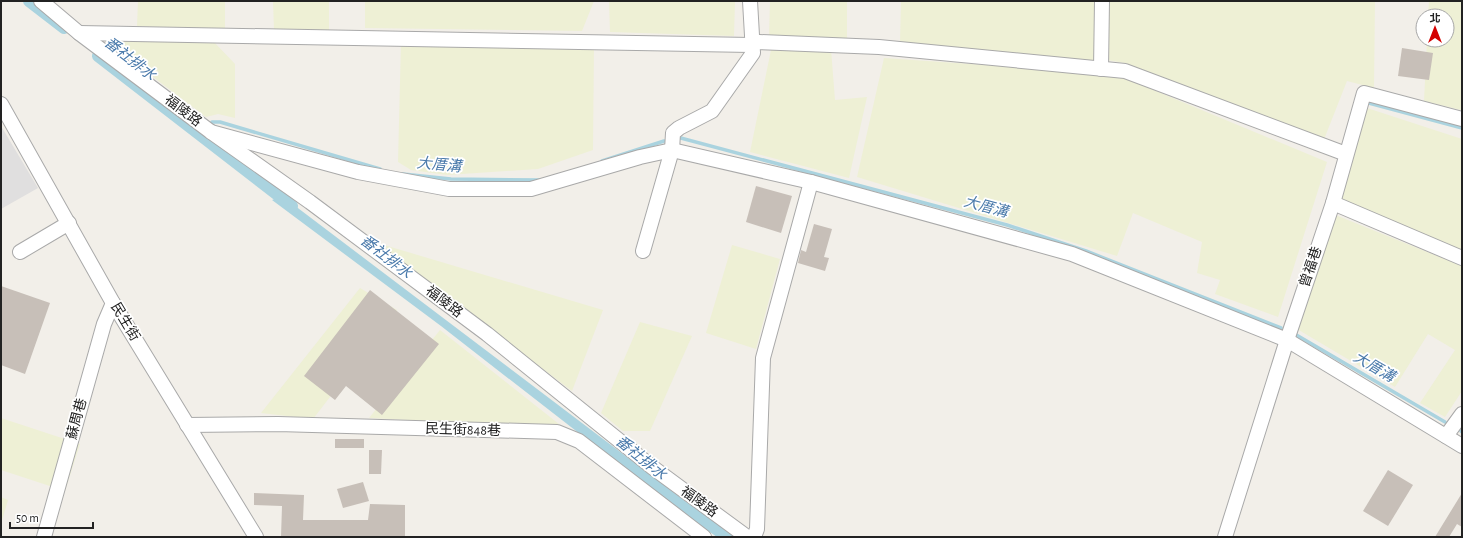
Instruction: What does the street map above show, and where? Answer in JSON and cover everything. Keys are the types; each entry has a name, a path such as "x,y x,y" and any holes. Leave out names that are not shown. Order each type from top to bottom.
{"street":[{"name":"福陵路","path":"41,1 79,33 211,132 310,202 487,334 652,467 747,537"},
{"path":"643,251 672,150 673,134 678,128 712,111 753,53 750,1"},
{"path":"1101,69 1102,1"},
{"path":"79,33 752,45 758,42 879,47 1125,71 1346,154"},
{"name":"曾福巷","path":"1225,537 1332,203 1364,93 1462,119"},
{"name":"民生街","path":"1,104 113,303 256,537"},
{"path":"211,132 358,172 449,190 532,189 640,157 672,150 811,182 1072,254 1287,340 1462,446"},
{"path":"754,537 757,529 763,358 811,182"},
{"path":"1332,203 1462,258"},
{"path":"20,252 69,223"},
{"name":"蘇周巷","path":"44,537 104,324 113,303"},
{"path":"1446,436 1462,414"},
{"name":"民生街848巷","path":"187,426 278,424 557,432 579,441 704,537"}],"shaded area":[{"path":"1,126 38,188 1,209"}],"green space":[{"path":"138,1 225,1 225,31 137,26"},
{"path":"273,1 329,1 329,31 274,30"},
{"path":"365,1 594,1 582,31 365,28"},
{"path":"609,1 735,1 734,36 610,32"},
{"path":"770,1 847,1 847,39 769,38"},
{"path":"901,1 1096,1 1095,62 900,43"},
{"path":"1106,1 1375,1 1374,88 1347,81 1323,142 1125,63 1107,60"},
{"path":"1429,1 1462,1 1461,110 1424,101 1427,48 1455,48 1455,8 1429,8"},
{"path":"104,40 212,40 235,64 235,118 218,114 206,117"},
{"path":"401,42 594,43 593,150 538,169 447,175 411,170 398,162"},
{"path":"831,49 835,100 867,97 849,178 750,152 771,50"},
{"path":"884,58 1115,74 1327,162 1278,317 1215,294 1220,280 1197,273 1202,242 1133,213 1117,256 857,177"},
{"path":"1364,107 1462,139 1462,254 1336,202"},
{"path":"1328,212 1462,266 1462,391 1445,417 1420,403 1455,350 1428,334 1395,387 1297,329"},
{"path":"374,242 603,310 572,391"},
{"path":"732,245 780,259 756,349 706,333"},
{"path":"360,288 397,310 313,419 261,413"},
{"path":"640,322 692,336 650,431 623,431 601,413"},
{"path":"440,330 564,428 369,418"},
{"path":"1,418 80,444 65,491 1,470"},
{"path":"1,497 8,500 1,524"}],"water":[{"path":"282,196 689,504 736,537 717,537 679,511 441,326 272,200"}],"building":[{"path":"1402,48 1433,53 1429,80 1398,76"},
{"path":"756,186 792,196 781,233 746,222"},
{"path":"814,224 832,229 824,257 829,258 825,271 798,263 801,250 806,252"},
{"path":"1,286 50,303 25,374 1,365"},
{"path":"370,290 439,344 382,415 346,386 335,400 304,376"},
{"path":"335,439 364,439 364,448 335,448"},
{"path":"369,450 382,450 381,474 369,474"},
{"path":"1388,470 1413,485 1388,526 1363,511"},
{"path":"363,482 369,501 343,508 337,489"},
{"path":"254,493 304,495 303,520 368,520 370,504 405,505 405,537 281,537 282,506 254,505"},
{"path":"1462,493 1462,527 1457,524 1449,537 1435,537"}],"waterway":[{"name":"番社排水","path":"29,1 64,28"},
{"name":"番社排水","path":"98,56 292,206"},
{"path":"1365,102 1462,128"},
{"name":"大厝溝","path":"212,122 220,122 380,169"},
{"name":"大厝溝","path":"677,137 1007,225 1086,251 1281,328"},
{"name":"大厝溝","path":"602,161 664,141"},
{"name":"大厝溝","path":"403,174 451,179 541,180"},
{"name":"大厝溝","path":"1293,333 1445,422"}]}
